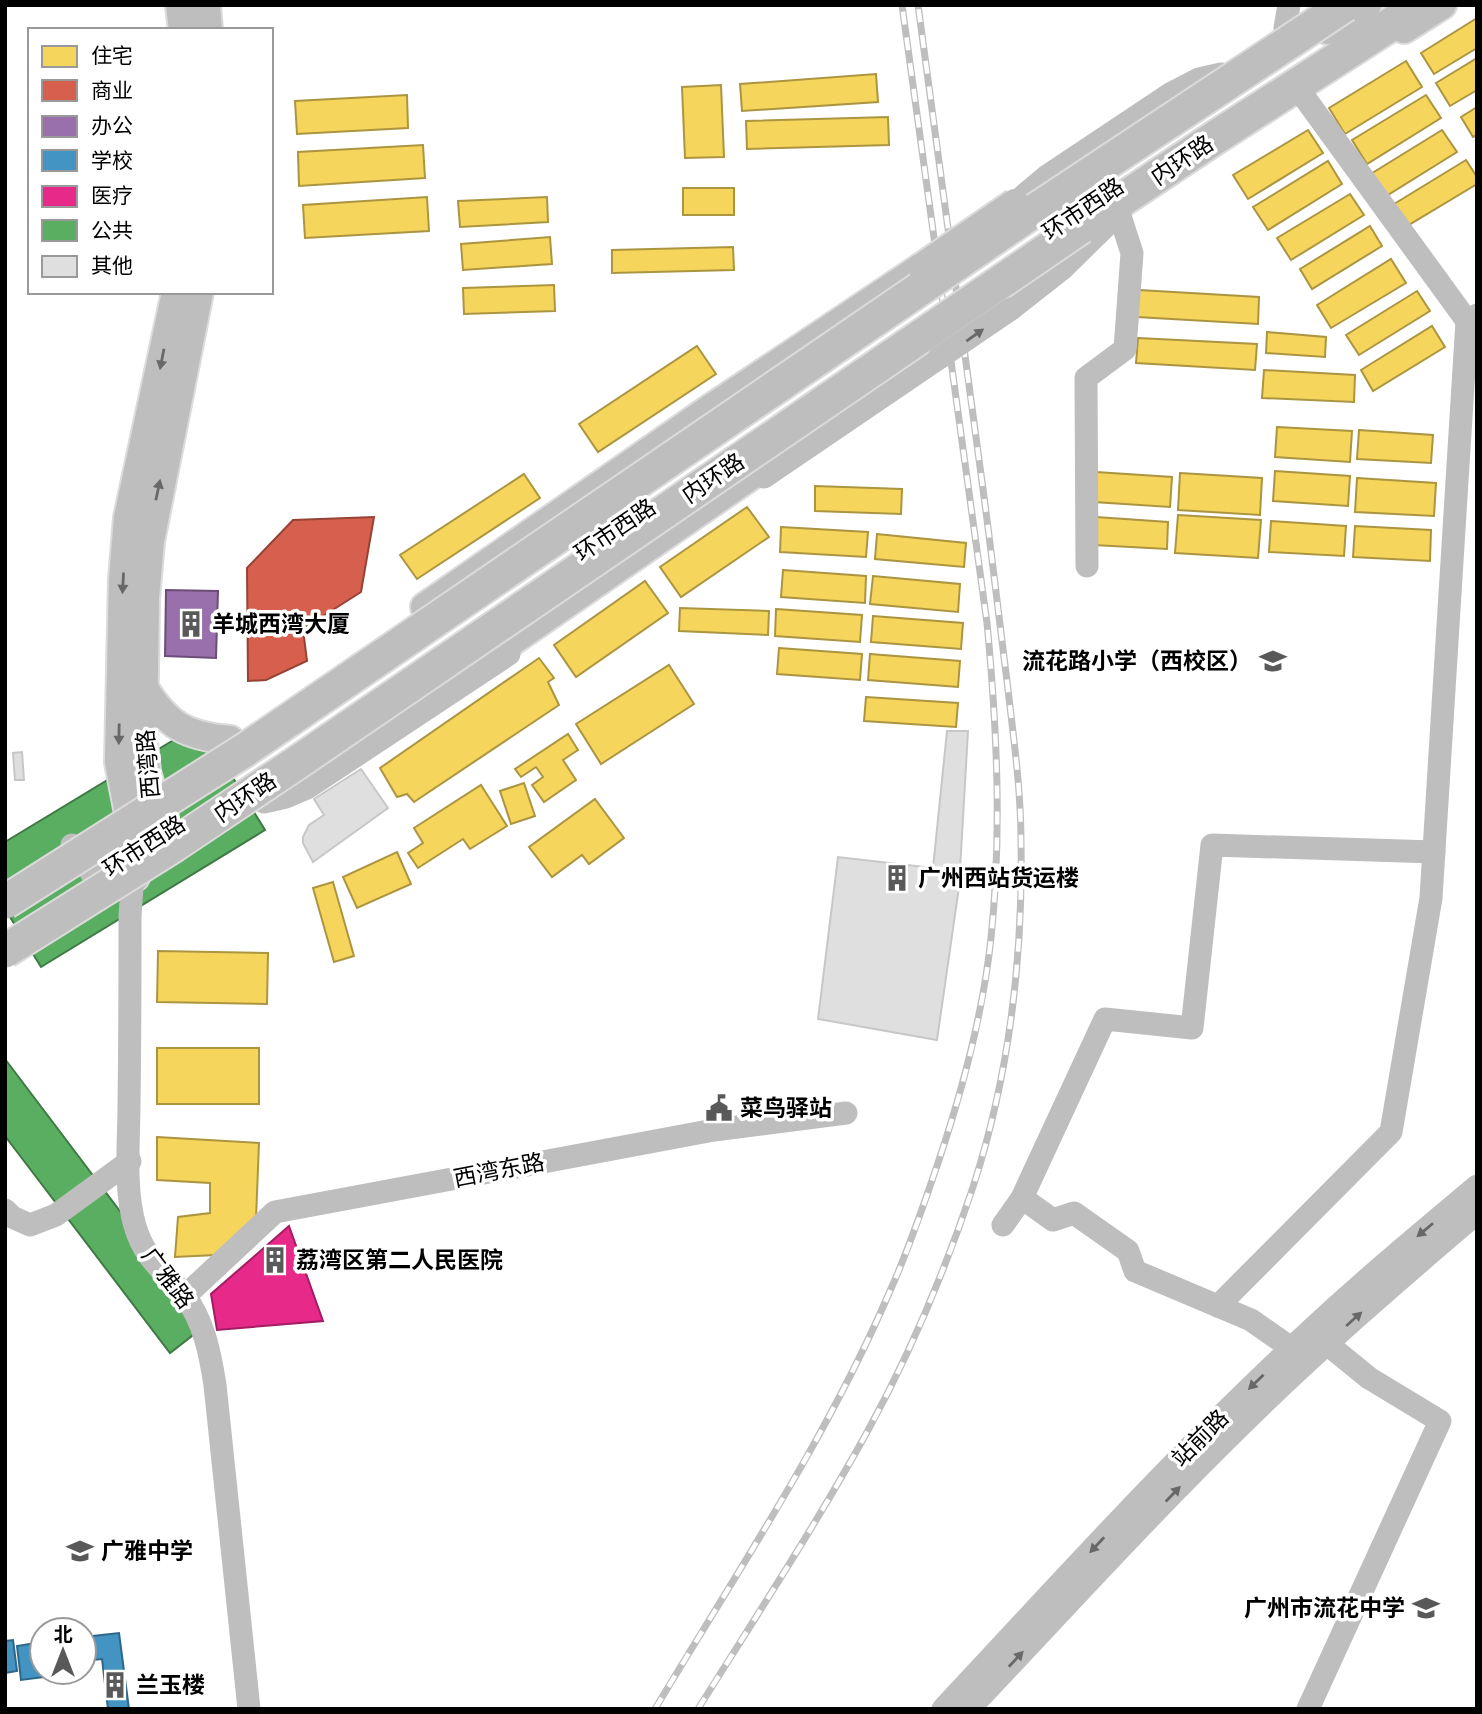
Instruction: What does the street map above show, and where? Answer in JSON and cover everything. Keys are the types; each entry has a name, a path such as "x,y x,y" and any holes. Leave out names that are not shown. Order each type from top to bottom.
{"highway":[{"path":"1220,87 1337,5"},
{"name":"内环路","path":"5,951 168,819 245,750 1220,87 1345,5"},
{"name":"内环路","path":"5,902 168,819 1421,5"},
{"path":"5,893 168,819 282,784 452,679 876,386"}],"main road":[{"path":"180,5 183,28"},
{"path":"206,5 208,28"},
{"path":"876,386 935,319 1015,204 1220,87 1287,17 1317,5"},
{"name":"环市西路","path":"1015,257 1113,168 1220,87 1367,5"},
{"name":"环市西路","path":"5,916 84,863 168,819 440,638 935,319 1015,257 1230,111 1397,5"},
{"path":"5,967 132,887 168,819 230,740 440,638 935,319 978,295 1015,257 1119,214 1442,5"},
{"path":"1044,187 1113,168"},
{"name":"西湾路","path":"168,819 120,775 119,746 126,539 132,497 176,294"},
{"name":"西湾路","path":"168,819 144,752 145,606 149,541 199,294"},
{"name":"环市西路","path":"440,638 715,422 886,307 935,319"},
{"path":"5,885 84,863 168,819 264,802 338,746 440,638"},
{"path":"144,688 157,710 172,723 198,735 230,740"},
{"path":"168,819 264,802"},
{"path":"132,887 168,819"},
{"name":"环市西路","path":"5,935 84,863"}],"street":[{"path":"1015,204 1055,170 1170,94 1199,79 1220,87"},
{"path":"1218,1306 1391,1132 1431,898 1467,476 1472,318 1302,94"},
{"path":"264,802 307,788 356,757 935,319 1011,310 1062,269 1119,214 1132,253 1125,349 1086,378 1087,566"},
{"path":"1003,1226 1022,1198 1105,1019 1192,1028 1212,845 1434,852"},
{"name":"广雅路","path":"132,887 132,1217 152,1263 185,1296 202,1328 212,1366 249,1709"},
{"name":"西湾东路","path":"185,1296 275,1212 714,1130 846,1113"},
{"path":"5,1210 12,1217 30,1225 56,1215 130,1161"},
{"name":"站前路","path":"943,1709 1197,1440 1291,1348 1477,1186"},
{"path":"1022,1198 1053,1220 1074,1213 1128,1251 1135,1271 1251,1320 1291,1348"},
{"name":"站前路","path":"969,1709 1195,1471 1326,1343 1477,1213"},
{"path":"1308,1709 1440,1421 1369,1378 1326,1343"}],"building: 住宅":[{"path":"1477,18 1477,48 1434,74 1421,53"},
{"path":"1477,58 1477,90 1450,106 1436,83"},
{"path":"1406,61 1422,87 1345,134 1329,108"},
{"path":"876,74 878,102 742,111 740,84"},
{"path":"721,85 724,157 685,158 682,87"},
{"path":"407,95 408,128 297,134 295,101"},
{"path":"1426,95 1441,118 1367,164 1352,140"},
{"path":"1477,107 1477,135 1473,137 1461,117"},
{"path":"888,117 889,145 747,149 746,121"},
{"path":"1308,130 1323,153 1248,199 1233,175"},
{"path":"1442,130 1457,152 1383,198 1369,175"},
{"path":"423,145 425,178 299,186 298,152"},
{"path":"1466,160 1477,177 1477,184 1407,226 1394,204"},
{"path":"1328,161 1342,184 1268,230 1253,207"},
{"path":"683,188 734,188 734,215 683,215"},
{"path":"1350,194 1364,215 1291,260 1277,238"},
{"path":"427,197 429,231 305,238 303,205"},
{"path":"547,197 548,222 460,227 458,201"},
{"path":"1370,226 1382,246 1312,289 1300,269"},
{"path":"550,237 552,264 463,270 461,244"},
{"path":"733,247 734,270 612,273 612,250"},
{"path":"1391,259 1406,283 1331,328 1317,305"},
{"path":"554,285 555,311 464,314 463,288"},
{"path":"1139,290 1259,297 1258,324 1137,317"},
{"path":"1417,291 1430,311 1359,355 1346,335"},
{"path":"1432,326 1445,347 1373,391 1361,370"},
{"path":"1267,332 1326,337 1325,357 1266,353"},
{"path":"1138,338 1257,344 1255,370 1136,363"},
{"path":"697,346 716,374 598,452 579,424"},
{"path":"1264,370 1355,375 1354,402 1262,398"},
{"path":"1277,427 1352,431 1350,462 1275,457"},
{"path":"1359,430 1433,435 1431,463 1357,459"},
{"path":"1275,471 1350,476 1348,506 1273,501"},
{"path":"1096,472 1172,477 1170,507 1094,502"},
{"path":"1180,473 1262,478 1260,515 1178,510"},
{"path":"524,474 540,498 417,579 400,555"},
{"path":"1357,478 1436,483 1434,516 1355,512"},
{"path":"815,486 902,489 901,514 815,511"},
{"path":"747,507 769,537 681,597 660,567"},
{"path":"1178,515 1261,520 1258,558 1175,553"},
{"path":"1096,517 1168,522 1167,549 1094,545"},
{"path":"1271,521 1346,526 1344,556 1269,552"},
{"path":"1355,526 1431,530 1430,561 1353,557"},
{"path":"781,527 868,532 866,557 780,552"},
{"path":"877,534 966,543 964,567 875,559"},
{"path":"783,570 866,576 865,603 781,597"},
{"path":"873,576 960,584 958,612 870,604"},
{"path":"645,581 668,613 576,677 554,645"},
{"path":"680,608 769,611 768,635 679,631"},
{"path":"776,609 862,615 860,642 775,636"},
{"path":"873,616 963,623 961,649 871,642"},
{"path":"779,648 862,654 860,680 777,674"},
{"path":"870,654 960,661 958,687 868,680"},
{"path":"539,658 554,678 548,682 559,705 414,802 407,794 397,797 380,768"},
{"path":"669,665 694,704 601,764 576,724"},
{"path":"866,697 958,703 956,727 864,721"},
{"path":"568,734 578,750 563,760 576,780 544,802 532,785 543,777 536,767 521,777 515,769"},
{"path":"524,783 535,816 511,824 500,791"},
{"path":"481,785 507,826 470,849 463,839 418,868 408,853 423,843 414,828"},
{"path":"595,799 624,838 589,864 582,855 552,877 529,847"},
{"path":"397,852 411,884 357,908 343,877"},
{"path":"333,882 354,956 334,962 313,888"},
{"path":"158,951 268,953 267,1004 157,1002"},
{"path":"157,1048 259,1048 259,1104 157,1104"},
{"path":"157,1137 259,1143 256,1219 216,1255 175,1257 178,1217 210,1213 210,1183 157,1180"}],"building: 商业":[{"path":"374,517 361,592 303,629 307,661 266,680 248,681 247,568 293,520"}],"building: 办公":[{"name":"羊城西湾大厦","path":"166,590 218,591 216,658 165,656"}],"building: 学校":[{"name":"兰玉楼","path":"119,1633 129,1709 108,1709 102,1659 98,1659 98,1635"},
{"path":"13,1640 17,1671 5,1673 5,1641"},
{"path":"28,1644 28,1679 21,1680 17,1646"}],"building: 医疗":[{"name":"荔湾区第二人民医院","path":"289,1226 323,1321 217,1330 211,1294"}],"building: 公共":[{"path":"200,724 265,830 41,967 5,909 5,842"},
{"path":"5,1059 206,1325 170,1353 5,1136"}],"building: 其他":[{"name":"广州西站货运楼","path":"947,731 968,731 959,887 937,1040 818,1019 838,857 933,868"},
{"path":"22,752 24,780 15,780 13,753"},
{"path":"361,769 388,808 313,862 303,843 303,837 309,825 324,815 314,799"}],"railway":[{"path":"655,1709 810,1452 890,1291 922,1210 956,1106 977,1023 987,966 994,899 997,820 996,742 987,623 902,5"},
{"path":"698,1709 846,1469 911,1344 951,1250 973,1187 996,1103 1011,1016 1021,886 1018,781 987,521 918,5"}],"place":[{"name":"羊城西湾大厦","path":"191,624"},
{"name":"流花路小学（西校区）","path":"1273,661"},
{"name":"广州西站货运楼","path":"897,878"},
{"name":"菜鸟驿站","path":"719,1108"},
{"name":"荔湾区第二人民医院","path":"275,1260"},
{"name":"广雅中学","path":"80,1551"},
{"name":"广州市流花中学","path":"1426,1608"},
{"name":"兰玉楼","path":"115,1685"}]}
